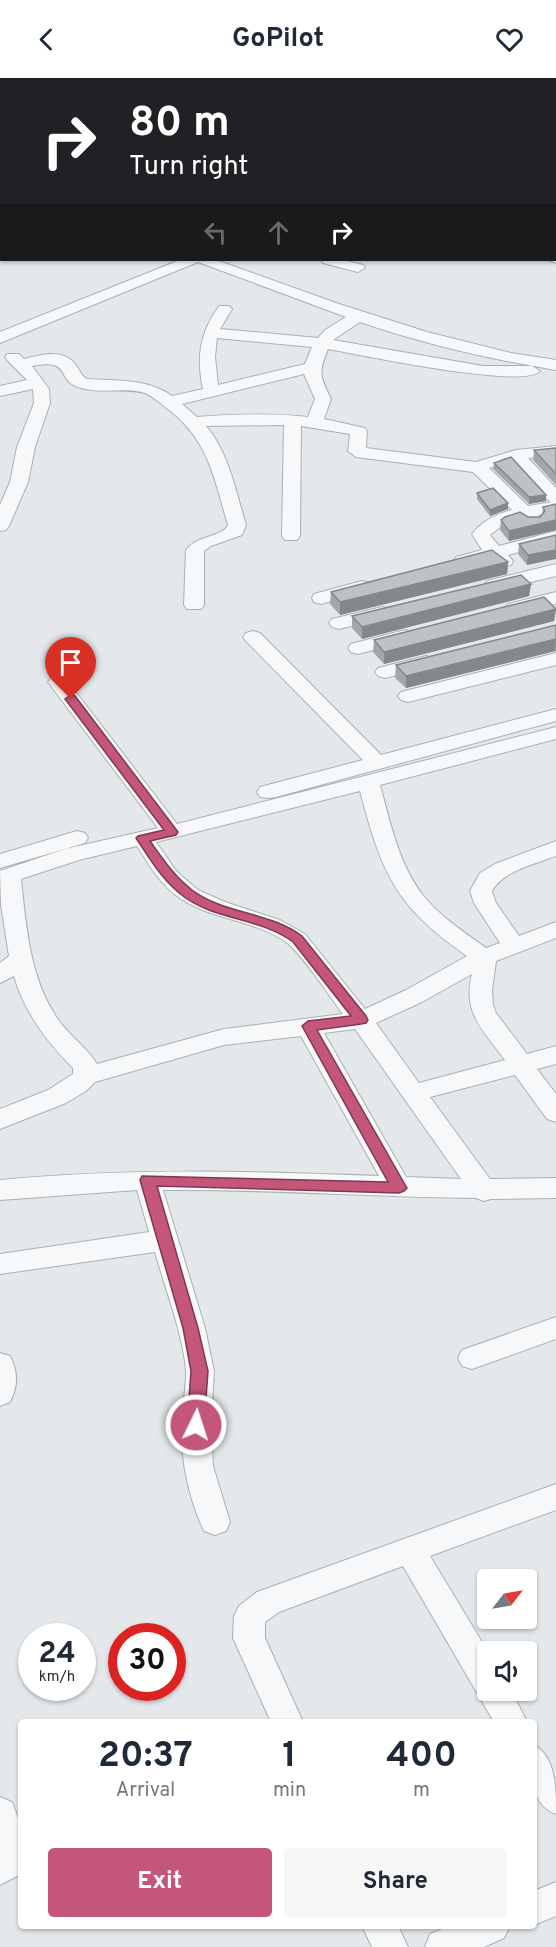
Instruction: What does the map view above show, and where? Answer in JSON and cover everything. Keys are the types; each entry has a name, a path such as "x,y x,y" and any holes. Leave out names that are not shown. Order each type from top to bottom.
{"street":[{"path":"0,338 190,261"},
{"path":"207,261 359,316 483,351 556,367"},
{"path":"332,261 358,268"},
{"path":"211,390 206,366 206,345 224,309"},
{"path":"315,422 323,399 312,376 312,367 322,343 331,333 359,316"},
{"path":"210,333 322,343 483,371 522,372 556,367"},
{"path":"0,345 38,383 42,403 26,447 19,482 0,526"},
{"path":"20,364 58,359 65,362 76,381 84,384 145,388 194,422 206,437 216,457 237,525 236,531 231,535 209,539 200,543 195,550 194,605"},
{"path":"168,402 312,367"},
{"path":"0,391 38,383"},
{"path":"194,422 261,418 315,422 359,432 357,450 362,453 478,467 516,456 556,452"},
{"path":"291,536 293,419"},
{"path":"516,456 556,498"},
{"path":"478,467 554,539"},
{"path":"553,603 521,578 484,542 481,534 496,519 556,507"},
{"path":"440,567 554,539"},
{"path":"476,590 556,570"},
{"path":"321,598 375,584"},
{"path":"501,612 553,603"},
{"path":"339,623 396,609"},
{"path":"358,648 424,631"},
{"path":"253,637 373,773 396,871 415,900 443,927 484,957 485,969 478,988 478,998 485,1015 556,1113"},
{"path":"385,672 442,658"},
{"path":"408,696 556,659"},
{"path":"58,682 167,825"},
{"path":"373,773 556,715"},
{"path":"3,872 96,833 167,825 373,773 556,733"},
{"path":"3,872 143,838 167,825"},
{"path":"143,838 166,874 189,894 216,907 285,930 297,939 361,1020 484,1191"},
{"path":"513,945 485,903 481,891 488,878 502,869 556,848"},
{"path":"3,872 19,960 43,1019 63,1046 85,1065 86,1076"},
{"path":"0,1120 13,1112 78,1086 86,1076 169,1051 224,1037 361,1020 414,996 484,957 556,930"},
{"path":"0,975 19,960"},
{"path":"308,1026 399,1188"},
{"path":"414,1093 556,1055"},
{"path":"147,1180 190,1328 200,1371 196,1425 198,1466 215,1521"},
{"path":"0,1190 147,1180 484,1191 556,1188"},
{"path":"0,1264 165,1240"},
{"path":"472,1358 556,1328"},
{"path":"0,1364 2,1377 0,1394"},
{"path":"286,1719 249,1638 250,1616 268,1602 556,1497"},
{"path":"410,1550 477,1663"},
{"path":"499,1701 509,1719"},
{"path":"537,1766 556,1798"},
{"path":"0,1813 12,1849 9,1862 0,1868"},
{"path":"537,1907 556,1899"},
{"path":"381,1929 390,1947"},
{"path":"443,1947 485,1929"}],"building":[{"path":"556,448 556,474 534,450"},
{"path":"511,457 546,495 529,497 494,463"},
{"path":"493,488 508,503 490,510 477,493"},
{"path":"556,504 556,520 509,531 501,520 520,512 528,517 540,517 545,511 543,507"},
{"path":"556,535 556,550 528,555 519,544"},
{"path":"492,550 508,562 340,602 331,592"},
{"path":"521,575 531,584 362,627 352,616"},
{"path":"544,597 556,609 384,652 374,640"},
{"path":"556,625 556,639 406,676 396,665"}],"route":[{"path":"71,699 172,832 143,838 166,874 189,894 216,907 285,930 297,939 361,1020 308,1026 399,1188 147,1180 190,1328 200,1371 196,1425"}]}
